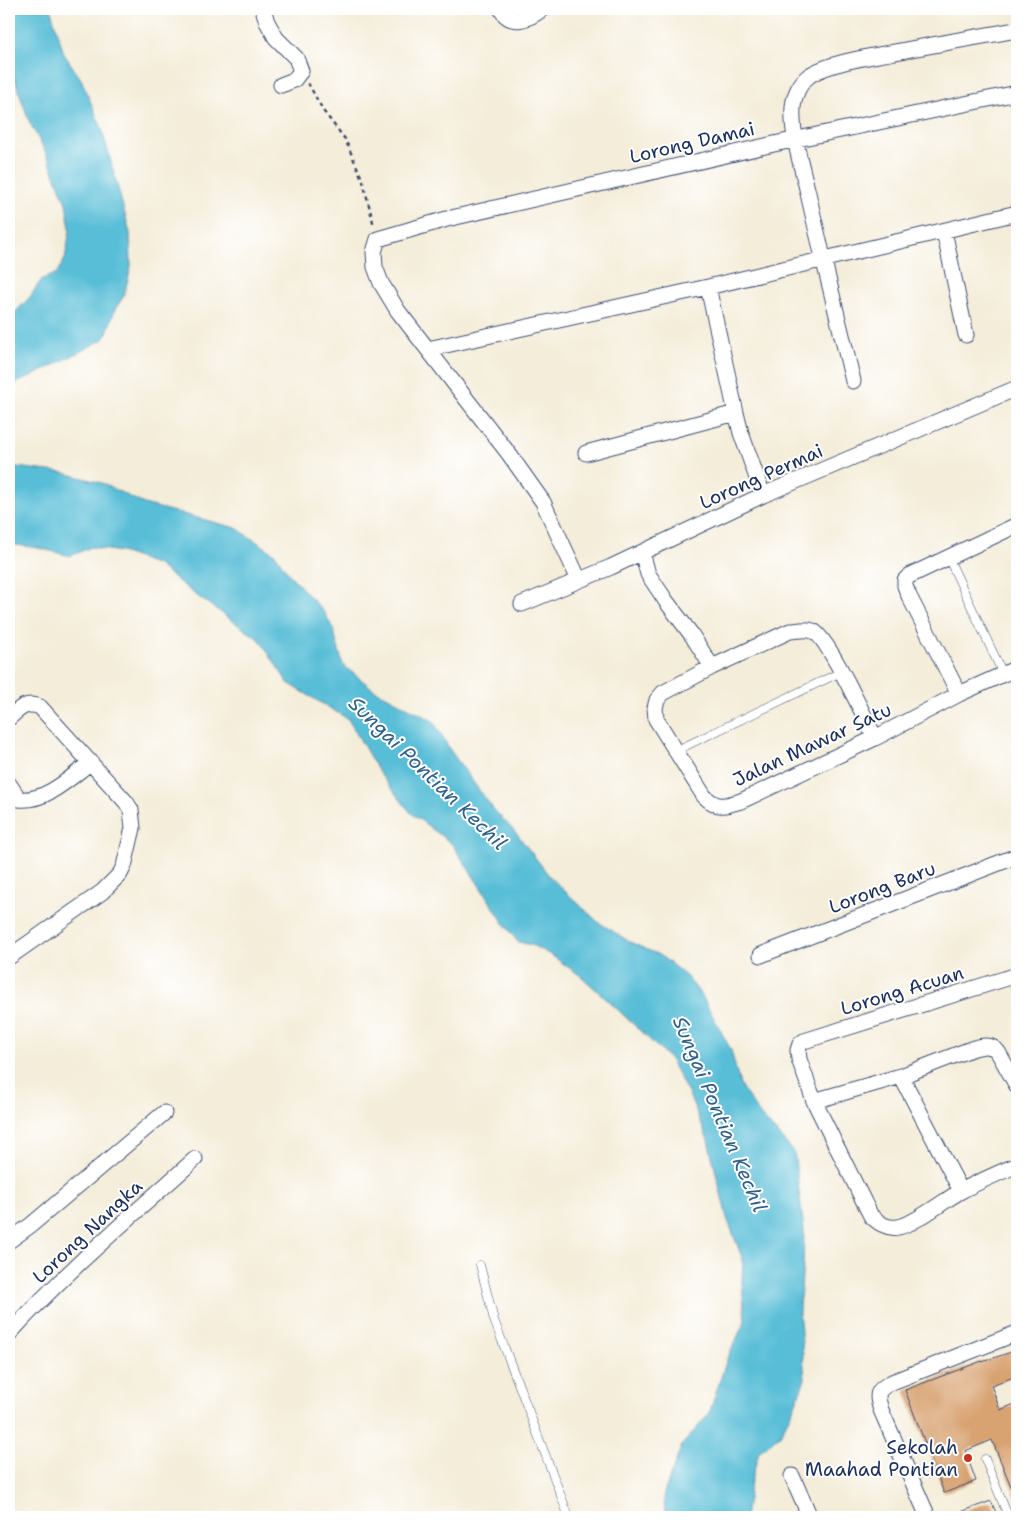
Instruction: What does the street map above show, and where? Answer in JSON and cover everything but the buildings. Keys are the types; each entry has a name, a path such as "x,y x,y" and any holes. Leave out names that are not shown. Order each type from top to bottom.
{"street":[{"path":"263,9 266,22 276,38 296,58 301,71 294,80 281,85"},
{"path":"502,9 508,17 523,20 534,16 542,9"},
{"path":"853,381 796,140 793,119 795,94 810,75 855,59 1017,30"},
{"name":"Lorong Damai","path":"378,239 447,219 796,140 1017,93"},
{"path":"428,349 708,286 1017,213"},
{"path":"944,231 966,335"},
{"path":"378,239 374,260 381,283 398,311 509,454 543,502 579,580"},
{"path":"708,286 741,433 764,495"},
{"name":"Lorong Permai","path":"522,604 642,552 764,495 1017,388"},
{"path":"586,453 736,413"},
{"path":"959,694 905,586 905,580 909,576 948,557 1017,526"},
{"path":"642,552 648,574 691,634 712,668 790,631 814,631 821,637 841,672 874,738"},
{"name":"Jalan Mawar Satu","path":"712,668 663,693 657,700 655,708 656,719 704,796 711,803 718,806 728,805 750,797 874,738 959,694 1017,668"},
{"path":"9,718 26,705 31,704 40,707 126,802 131,810 133,828 124,866 120,874 102,892 9,957"},
{"path":"9,784 19,799 30,799 53,790 91,762"},
{"name":"Lorong Baru","path":"761,955 1017,856"},
{"name":"Lorong Acuan","path":"814,1101 799,1059 798,1050 800,1044 804,1041 1017,975"},
{"path":"1017,1086 995,1048 982,1046 901,1076 814,1101 871,1216 879,1223 889,1227 900,1227 911,1222 961,1191 1017,1165"},
{"path":"901,1076 961,1191"},
{"path":"9,1241 32,1226 164,1113"},
{"name":"Lorong Nangka","path":"9,1334 24,1317 101,1243 195,1159"},
{"path":"928,1517 881,1410 877,1399 878,1391 883,1386 892,1382 1017,1333"},
{"path":"792,1476 810,1517"}],"lane":[{"path":"948,557 1003,674"},
{"path":"676,751 841,672"},
{"path":"480,1266 494,1320 569,1517"},
{"path":"985,1460 1008,1516"}],"path":[{"path":"301,71 324,112 345,139 363,181 378,239"}],"water":[{"path":"9,9 52,9 64,54 81,79 102,129 130,233 131,266 124,296 115,309 105,338 9,387 9,319 30,297 42,279 56,274 65,259 70,229 66,203 47,155 29,121 9,62"},
{"name":"Sungai Pontian Kechil","path":"9,466 64,473 102,483 144,504 236,528 275,554 288,573 324,612 333,629 343,665 373,689 433,721 450,750 494,810 517,834 551,878 598,922 630,942 661,956 687,977 702,996 731,1050 740,1085 760,1115 794,1152 804,1230 799,1309 805,1379 780,1435 759,1452 751,1481 745,1517 665,1517 664,1493 682,1445 709,1414 727,1359 745,1321 742,1282 743,1260 727,1218 708,1140 690,1097 670,1059 581,976 551,955 532,945 518,942 452,844 411,813 380,774 348,719 288,683 260,640 193,593 158,565 121,552 91,547 71,556 38,548 9,544"}],"place":[{"name":"Sekolah Maahad Pontian","path":"968,1458"}]}
